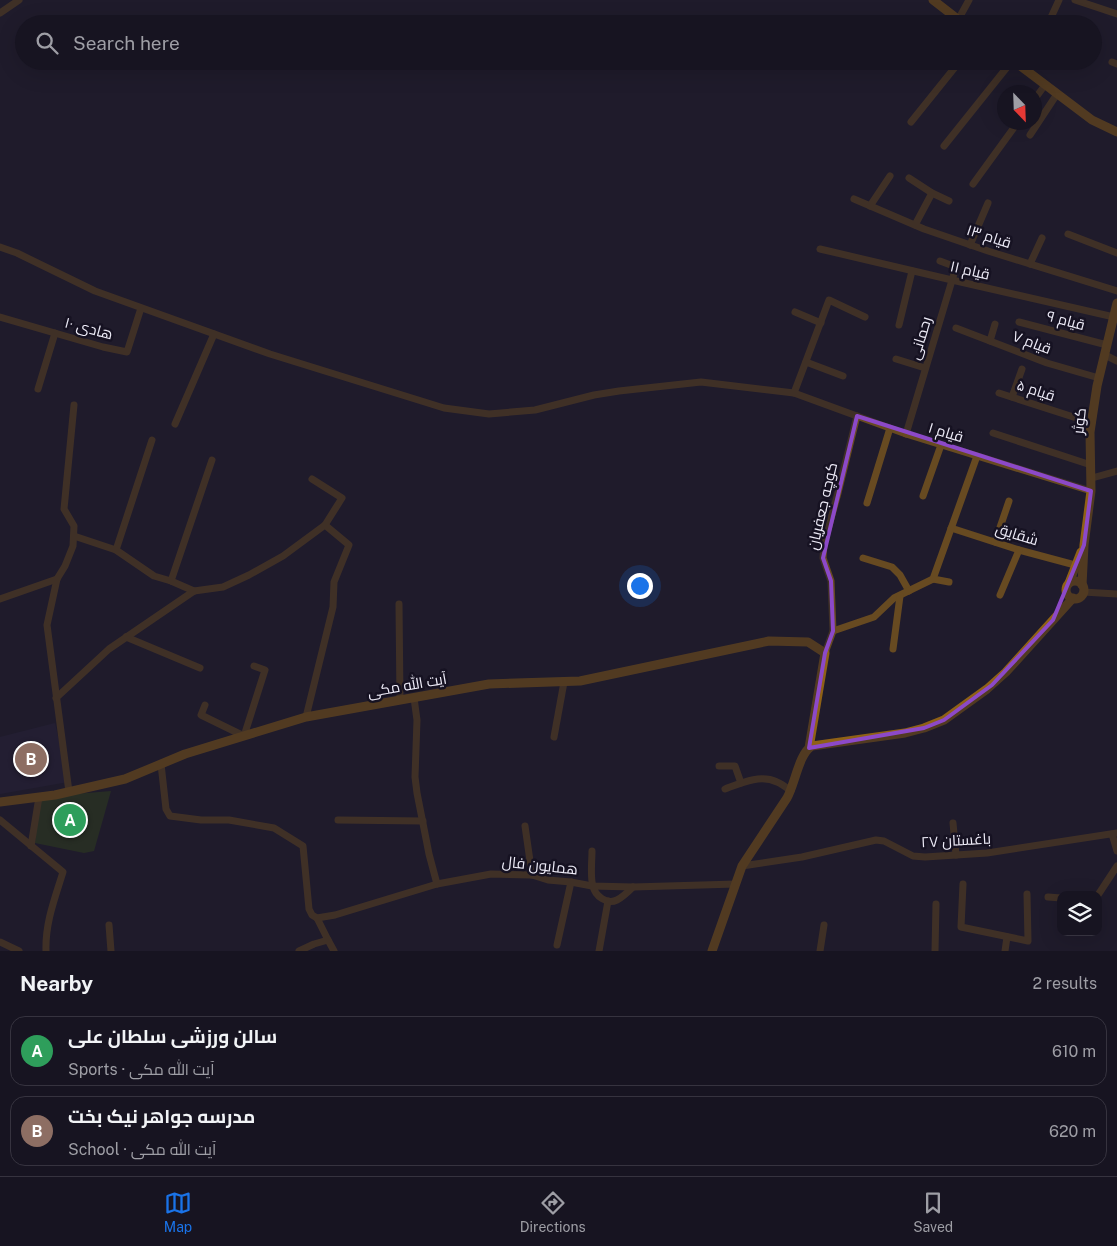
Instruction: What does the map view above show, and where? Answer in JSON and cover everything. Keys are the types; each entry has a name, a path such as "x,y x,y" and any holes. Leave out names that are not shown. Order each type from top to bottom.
{"street":[{"path":"0,13 19,0"},
{"path":"933,0 952,15"},
{"path":"964,15 969,0"},
{"path":"1052,15 1059,0"},
{"path":"1075,0 1117,14"},
{"path":"911,122 953,70"},
{"path":"944,146 1006,70"},
{"path":"1025,70 1092,120 1117,132"},
{"path":"1042,89 1045,85"},
{"path":"1030,134 1057,94"},
{"path":"973,184 1012,130"},
{"path":"870,206 890,176"},
{"path":"909,178 932,193 949,201"},
{"path":"915,225 932,193"},
{"name":"قیام ۱۳","path":"854,199 915,225 970,245 1117,291"},
{"path":"970,245 988,203"},
{"path":"1068,234 1117,253"},
{"path":"1030,264 1042,238"},
{"name":"قیام ۱","path":"0,247 17,253 95,291 141,308 270,354 444,408 489,414 535,410 594,395 701,382 794,393 906,434 1091,492"},
{"name":"قیام ۱۱","path":"820,248 952,280 1116,311"},
{"path":"940,261 956,267 952,280"},
{"path":"899,325 912,271"},
{"name":"رحمانی","path":"906,434 952,280"},
{"path":"794,393 829,300 865,317"},
{"name":"هادی ۱۰","path":"0,317 102,347 127,352 141,308"},
{"name":"کوثر","path":"1084,545 1092,478 1090,432 1099,378 1116,311"},
{"path":"795,312 821,323"},
{"name":"قیام ۹","path":"1019,322 1107,345"},
{"path":"990,340 995,324"},
{"name":"قیام ۷","path":"956,328 1047,363 1099,378"},
{"path":"38,389 55,333"},
{"path":"176,424 214,334"},
{"path":"1105,355 1117,361"},
{"path":"896,358 925,368"},
{"path":"806,362 843,376"},
{"path":"1012,397 1022,370"},
{"name":"قیام ۵","path":"999,393 1092,423"},
{"path":"69,792 46,625 57,579 65,566 73,546 74,526 64,509 74,405"},
{"name":"کوچه جعفریان","path":"712,951 742,866 791,791 803,757 809,748 825,652 833,631 831,582 823,558 824,544 857,416"},
{"path":"867,503 890,428"},
{"path":"993,433 1091,465"},
{"path":"116,550 152,440"},
{"path":"923,496 941,445"},
{"path":"933,579 977,456"},
{"path":"171,581 212,460"},
{"path":"1092,478 1117,471"},
{"path":"56,698 109,649 194,591 223,587 250,575 283,556 325,525 342,498 312,479"},
{"path":"995,542 1009,501"},
{"path":"306,717 333,607 334,582 349,545 325,525"},
{"name":"شقایق","path":"951,528 1075,566"},
{"path":"74,536 116,550 154,576 194,591"},
{"path":"1053,620 1084,545"},
{"path":"1068,586 1068,595 1077,599 1081,596 1083,589 1084,545"},
{"path":"1000,595 1019,550"},
{"path":"864,558 892,567 900,575 909,591"},
{"path":"0,600 57,579"},
{"path":"833,631 874,617 894,598 933,579 949,582"},
{"path":"1068,586 1074,581 1079,582 1083,589"},
{"path":"1083,589 1117,594"},
{"path":"893,649 900,596"},
{"path":"809,748 812,746 905,733 938,723 992,685 1012,666 1073,598"},
{"path":"399,604 400,700"},
{"path":"126,637 200,668"},
{"name":"آیت الله مکی","path":"0,802 69,792 124,779 185,754 306,717 489,684 580,681 769,641 808,642 825,652"},
{"path":"205,705 201,715 244,736 265,670 254,666"},
{"path":"554,738 564,682"},
{"path":"414,698 417,720 416,777 422,821 437,884"},
{"path":"161,764 166,809 170,816 201,820 229,820 274,828 304,846 309,909 312,916 318,918 334,951"},
{"path":"719,766 735,766 741,783"},
{"path":"725,789 756,779 776,782 791,791"},
{"path":"31,846 39,797"},
{"path":"0,820 63,872 48,920 45,940 46,951"},
{"path":"338,820 422,821"},
{"path":"953,823 956,855"},
{"path":"526,826 532,875"},
{"path":"1114,834 1117,850"},
{"name":"باغستان ۲۷","path":"742,866 802,857 876,840 884,841 913,856 919,857 987,853 1114,834"},
{"path":"592,851 592,886 599,896 611,902 617,900 633,888"},
{"path":"1101,891 1117,866"},
{"name":"همایون فال","path":"318,918 343,913 437,884 491,874 532,875 548,880 592,886 633,888 736,884"},
{"path":"557,945 571,882"},
{"path":"963,884 961,927 1028,940 1027,894"},
{"path":"1048,897 1057,898"},
{"path":"599,951 608,901"},
{"path":"935,951 936,904"},
{"path":"108,925 111,951"},
{"path":"820,951 824,925"},
{"path":"1005,951 1007,937"},
{"path":"299,951 328,940"},
{"path":"0,942 19,951"}],"highlighted area":[{"path":"857,416 1091,491 1084,545 1053,620 992,685 944,720 924,728 809,748 825,653 833,631 831,581 823,558"}],"shaded area":[{"path":"55,723 68,782 0,794 0,737"}],"green space":[{"path":"111,791 94,851 84,853 35,843 39,797"}],"place":[{"name":"مدرسه جواهر نیک بخت","path":"31,759"},
{"name":"سالن ورزشی سلطان علی","path":"70,820"}]}
